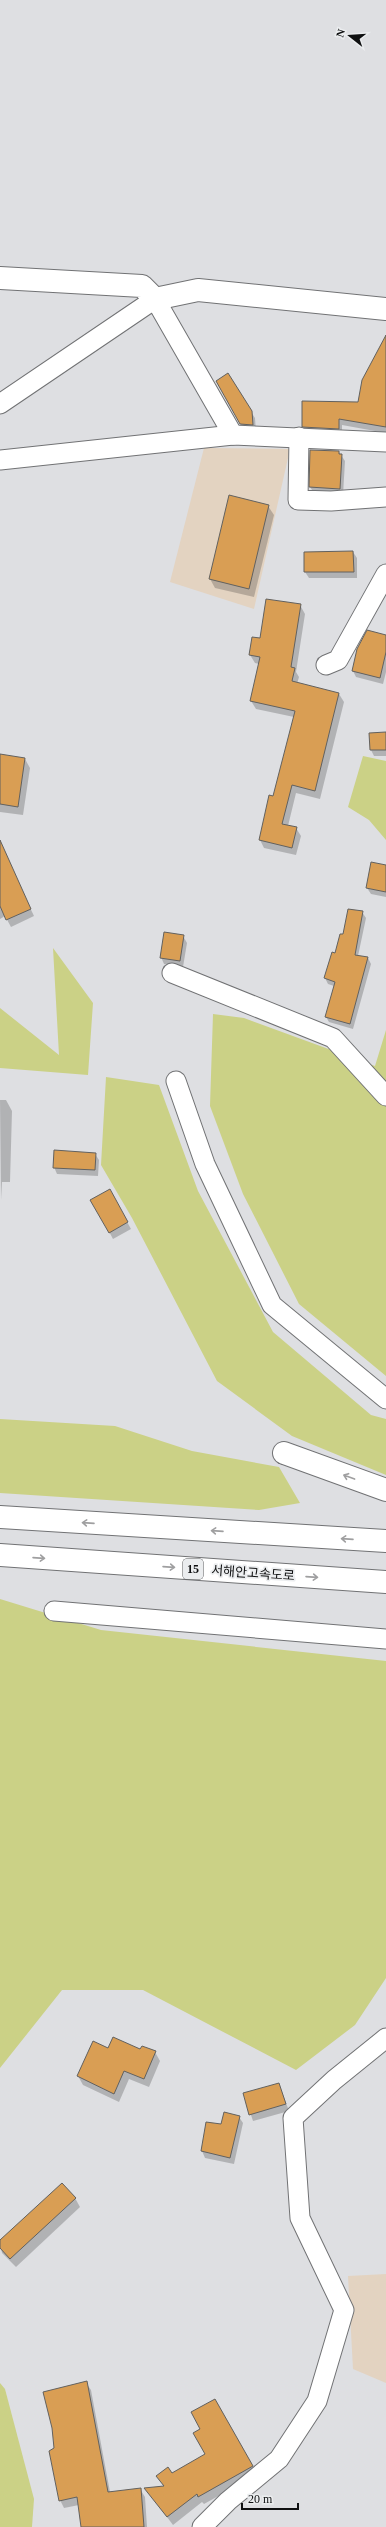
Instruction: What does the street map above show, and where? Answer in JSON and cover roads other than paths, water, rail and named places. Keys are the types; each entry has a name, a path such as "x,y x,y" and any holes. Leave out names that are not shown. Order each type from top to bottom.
{"main road":[{"path":"0,278 142,286 155,299 198,290 386,309"},
{"path":"284,1453 386,1490"},
{"path":"0,1517 386,1541"},
{"name":"서해안고속도로","path":"0,1555 386,1582"}],"street":[{"path":"0,404 155,299 233,436"},
{"path":"0,460 233,436 299,437 386,442"},
{"path":"299,437 298,500 331,501 386,497"},
{"path":"326,665 338,660 386,574"},
{"path":"172,973 333,1038 386,1096"},
{"path":"176,1081 204,1164 272,1305 386,1398"},
{"path":"54,1611 386,1638"},
{"path":"202,2527 228,2502 280,2459 317,2401 344,2310 300,2218 293,2118 334,2080 386,2038"}]}
